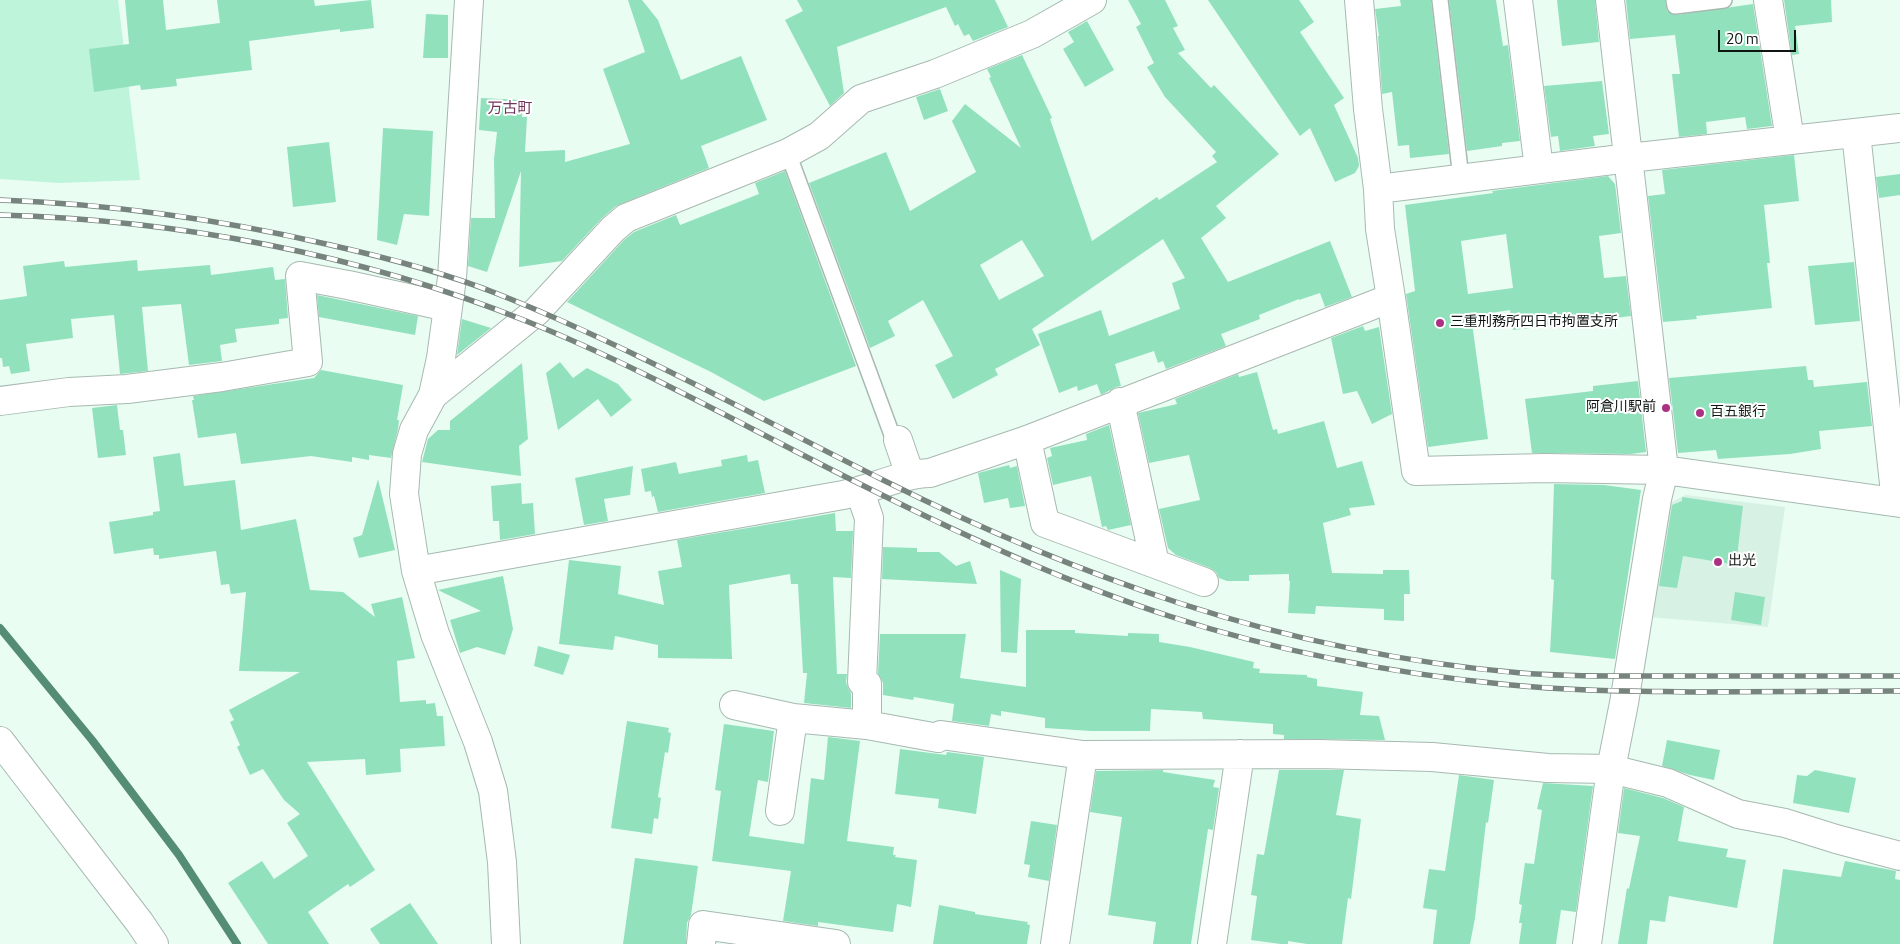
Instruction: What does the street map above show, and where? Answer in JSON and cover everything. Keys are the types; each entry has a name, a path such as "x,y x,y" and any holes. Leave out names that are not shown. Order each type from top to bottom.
{"street":[{"path":"469,0 452,278 442,358 433,395 414,430 407,454 404,494 416,572 435,634 478,742 493,791 502,862 506,944"},
{"path":"433,395 537,311 613,229 626,218 788,153 819,136 861,99 935,74 1032,34 1092,0"},
{"path":"1359,0 1368,109 1378,189 1380,228 1416,471 1545,468 1664,470 1898,502 1856,133"},
{"path":"1518,0 1539,169"},
{"path":"1587,944 1611,769 1624,703 1655,509 1664,470 1610,0"},
{"path":"1768,0 1790,140"},
{"path":"1378,189 1629,158 1900,128"},
{"path":"0,401 68,392 127,389 222,377 308,362 300,276 448,307"},
{"path":"416,572 860,492 910,475 930,473 1027,440 1120,402 1391,298"},
{"path":"1120,402 1155,564"},
{"path":"898,440 910,475"},
{"path":"1027,440 1044,523 1204,582"},
{"path":"860,492 869,518 862,682 867,684 866,725"},
{"path":"734,705 793,718 866,725 938,738 941,735 1083,755 1240,754 1432,757 1548,768 1611,769 1668,784 1738,814 1785,823 1900,856"},
{"path":"780,811 793,718"},
{"path":"0,741 140,923 154,944"},
{"path":"1212,944 1240,754"},
{"path":"1055,944 1083,755"},
{"path":"701,944 704,925 836,944"}],"lane":[{"path":"1440,0 1461,178"},
{"path":"1674,0 1675,6 1724,0"},
{"path":"788,153 892,435 898,440"}],"shaded area":[{"name":"出光","path":"1686,495 1785,507 1768,627 1648,617 1668,504"}],"green space":[{"path":"0,0 118,0 140,180 59,183 0,179"}],"building":[{"path":"125,0 163,0 166,30 220,23 217,0 314,0 315,6 371,0 374,28 340,32 340,29 249,41 252,70 176,79 177,86 141,90 140,85 94,92 89,49 129,44"},
{"path":"628,0 642,0 658,20 681,80 741,56 767,120 701,146 709,168 616,206 602,218 562,261 519,267 521,171 487,272 468,266 471,218 495,218 494,159 497,132 479,130 481,98 523,100 522,117 527,117 525,152 565,150 565,162 630,144 603,69 645,52"},
{"path":"797,0 995,0 1008,27 973,41 969,34 964,36 958,24 955,26 946,7 837,47 844,93 830,106 785,20 803,11"},
{"path":"1128,0 1165,0 1178,26 1173,28 1185,50 1178,53 1211,88 1214,85 1279,154 1216,206 1226,218 1201,238 1228,282 1330,241 1352,297 1325,307 1320,293 1299,299 1259,315 1260,319 1221,334 1226,346 1166,369 1163,361 1158,363 1154,351 1115,364 1121,386 1101,395 1097,384 1078,391 1077,386 1059,393 1038,334 1101,310 1109,336 1180,309 1172,283 1185,278 1163,239 1032,329 1040,345 995,369 998,375 953,399 935,365 953,356 923,300 888,321 895,336 870,348 809,183 886,152 910,211 976,172 952,121 965,104 1021,148 989,78 991,77 987,69 1022,55 1052,118 1050,119 1092,241 1157,197 1159,200 1217,162 1212,156 1216,152 1165,97 1147,67 1154,63 1136,27 1141,24","holes":["1022,240 1044,276 999,300 980,265"]},
{"path":"1208,0 1299,0 1314,22 1300,32 1344,98 1334,105 1358,158 1359,166 1355,173 1335,182 1310,128 1300,136"},
{"path":"1400,0 1431,0 1449,154 1410,158 1409,145 1398,146 1392,92 1382,94 1379,36 1375,9 1401,6"},
{"path":"1449,0 1496,0 1503,46 1508,45 1520,141 1502,143 1502,146 1467,151"},
{"path":"1557,0 1595,0 1599,42 1562,46"},
{"path":"1626,0 1665,0 1667,11 1676,15 1753,4 1772,126 1747,129 1745,117 1706,122 1707,134 1679,137 1672,74 1680,74 1675,35 1630,39"},
{"path":"1784,0 1831,0 1832,22 1795,26 1799,54 1792,55"},
{"path":"426,14 448,15 448,58 423,58"},
{"path":"1087,21 1114,70 1085,87 1063,49 1074,42 1068,32"},
{"path":"1602,81 1609,134 1593,136 1595,146 1560,151 1558,136 1551,137 1544,86"},
{"path":"940,89 948,111 924,120 916,97"},
{"path":"383,128 433,131 429,216 404,214 397,245 377,240"},
{"path":"329,142 336,202 293,207 287,147"},
{"path":"1794,155 1799,201 1764,205 1770,263 1767,263 1772,308 1696,316 1697,319 1663,322 1648,196 1665,194 1662,170"},
{"path":"785,171 856,366 764,401 711,372 567,302 624,240 634,232 676,215 680,225 759,194 755,183"},
{"path":"1900,174 1900,195 1879,198 1876,177"},
{"path":"1608,176 1615,184 1621,233 1599,236 1604,278 1626,276 1631,316 1513,330 1510,310 1471,316 1488,439 1428,447 1406,294 1415,291 1405,205 1493,193 1492,191","holes":["1506,234 1513,288 1468,294 1461,241"]},
{"path":"137,260 138,271 210,265 211,275 273,267 275,280 285,279 288,318 279,319 279,324 235,329 237,342 220,345 222,361 189,365 181,304 142,307 148,371 120,374 114,315 71,319 73,338 26,344 30,371 11,374 9,366 3,367 2,358 0,358 0,300 27,296 23,266 64,261 65,267"},
{"path":"1854,262 1860,321 1815,325 1808,266"},
{"path":"317,295 418,316 415,335 319,317"},
{"path":"462,319 491,328 457,355"},
{"path":"1363,326 1365,331 1379,327 1392,414 1372,424 1357,391 1343,394 1331,338"},
{"path":"560,362 573,378 587,368 618,384 632,400 611,417 598,399 558,430 546,373"},
{"path":"522,363 528,439 519,446 521,476 422,462 428,439 438,430 450,430 450,421"},
{"path":"1806,366 1808,380 1813,380 1814,387 1867,382 1872,426 1819,431 1821,449 1790,454 1718,459 1716,450 1678,453 1669,378"},
{"path":"321,370 403,385 397,420 399,420 398,429 391,458 369,455 369,460 352,457 352,462 311,456 241,464 236,433 198,438 193,396 314,378"},
{"path":"1257,372 1273,430 1277,429 1278,434 1324,421 1337,468 1362,461 1375,505 1349,508 1351,515 1323,523 1332,573 1383,574 1383,570 1409,570 1410,594 1404,594 1404,621 1384,620 1384,609 1316,606 1315,614 1288,613 1289,574 1249,575 1249,581 1227,581 1219,578 1216,572 1210,568 1176,555 1168,548 1159,509 1200,500 1189,455 1149,463 1138,413 1177,404 1175,399 1238,374 1239,377"},
{"path":"1638,381 1646,452 1631,454 1532,453 1525,399 1593,391 1593,386"},
{"path":"117,405 126,455 98,458 92,408"},
{"path":"1109,425 1131,525 1108,530 1106,526 1102,527 1091,476 1053,485 1047,458 1052,456 1050,448 1087,440 1086,434"},
{"path":"180,453 184,486 235,480 241,530 296,519 310,590 343,592 375,617 371,604 402,597 415,658 397,661 400,702 426,700 426,704 435,703 437,716 443,716 445,746 400,749 401,772 366,775 365,759 307,762 375,870 350,887 348,884 308,912 329,944 268,944 228,883 262,861 274,879 308,856 287,823 300,814 284,800 263,769 250,775 237,747 240,745 230,722 234,720 229,710 300,672 239,671 246,592 231,594 229,584 221,585 216,551 159,559 159,555 154,555 153,548 114,554 109,522 153,515 153,512 160,511 153,457"},
{"path":"747,455 748,462 758,460 765,493 658,512 651,491 645,492 641,469 676,462 679,474 722,466 721,460"},
{"path":"1009,465 1010,468 1017,466 1025,506 1010,508 1008,498 984,503 978,473"},
{"path":"633,466 630,495 604,499 608,521 584,525 575,478"},
{"path":"378,479 395,550 359,558 353,538 362,535"},
{"path":"521,483 522,504 533,503 535,534 500,540 499,521 493,521 491,486"},
{"path":"1554,484 1604,485 1641,490 1615,659 1550,652 1554,580 1551,579"},
{"path":"1682,497 1743,506 1736,565 1683,556 1677,588 1659,586 1672,505 1682,501"},
{"path":"835,513 836,531 853,531 851,578 833,577 837,674 847,674 846,682 851,693 851,708 804,703 807,673 803,673 798,584 791,584 790,574 729,585 732,659 658,658 658,645 615,636 613,650 559,644 569,560 621,566 618,594 664,605 658,571 682,567 677,540"},
{"path":"883,547 917,548 917,552 939,552 956,566 970,561 977,584 882,579"},
{"path":"1000,570 1021,579 1017,653 1001,652"},
{"path":"503,576 513,629 505,655 477,647 460,653 450,620 481,611 438,590"},
{"path":"1735,592 1765,597 1761,625 1731,620"},
{"path":"1026,630 1075,630 1075,633 1128,636 1128,633 1159,634 1159,642 1254,662 1253,668 1260,669 1259,673 1307,675 1307,677 1317,679 1317,686 1363,692 1360,715 1379,716 1385,740 1284,739 1284,735 1273,734 1273,724 1203,719 1202,712 1151,709 1150,731 1091,731 1045,728 1045,718 1001,711 1001,716 991,714 989,726 952,721 954,704 914,697 913,700 883,695 883,683 878,674 880,634 966,634 960,678 1026,687"},
{"path":"538,646 570,655 563,675 534,666"},
{"path":"627,721 669,728 668,732 671,733 668,753 665,752 658,797 661,798 658,819 654,818 652,834 611,828"},
{"path":"724,724 774,731 768,782 758,780 749,836 804,844 811,778 824,780 828,737 860,741 847,841 894,847 893,855 896,855 895,857 917,860 911,907 897,904 893,932 818,922 818,926 783,921 791,871 712,861 721,791 715,790"},
{"path":"1667,740 1720,750 1714,780 1662,766"},
{"path":"900,749 946,755 947,752 984,757 976,814 938,808 939,799 895,794"},
{"path":"1163,770 1163,772 1215,780 1213,787 1219,788 1213,830 1208,829 1191,944 1153,944 1156,922 1108,915 1122,817 1090,812 1096,771"},
{"path":"1279,770 1344,770 1336,815 1361,819 1351,899 1348,898 1342,944 1307,944 1288,941 1288,944 1281,944 1251,940 1257,896 1251,895 1257,854 1264,855"},
{"path":"1815,770 1856,778 1849,813 1793,803 1797,775 1807,776"},
{"path":"1459,775 1494,780 1488,823 1486,822 1475,918 1470,944 1433,944 1437,910 1423,908 1429,869 1445,871"},
{"path":"1543,783 1593,786 1576,912 1561,910 1556,944 1519,944 1522,923 1519,923 1522,905 1519,904 1525,863 1534,864 1542,810 1537,809"},
{"path":"1624,788 1663,798 1684,807 1678,841 1728,849 1726,857 1746,860 1737,908 1669,896 1665,922 1650,920 1647,944 1618,944 1627,888 1629,889 1640,836 1618,833"},
{"path":"1031,821 1057,825 1049,881 1028,877 1030,865 1024,864"},
{"path":"635,858 698,866 691,915 687,923 686,944 623,944"},
{"path":"1845,861 1896,871 1895,879 1900,880 1900,944 1773,944 1783,869 1841,877"},
{"path":"410,903 438,944 380,944 370,929"},
{"path":"939,905 975,912 975,914 1028,922 1027,924 1030,925 1027,944 933,944"}],"waterway":[{"path":"0,628 92,740 179,855 237,944"}],"railway":[{"path":"0,200 123,209 245,227 370,254 456,279 498,294 597,337 693,383 885,481 993,532 1104,577 1179,603 1263,628 1391,656 1478,669 1521,673 1596,676 1900,676"},
{"path":"0,215 67,218 201,233 333,259 463,297 570,339 613,359 903,505 1015,557 1130,603 1211,629 1295,651 1425,675 1533,687 1690,692 1900,691"}],"place":[{"name":"三重刑務所四日市拘置支所","path":"1440,323"},
{"name":"阿倉川駅前","path":"1666,408"},
{"name":"百五銀行","path":"1700,413"},
{"name":"出光","path":"1718,562"}],"district":[{"name":"万古町","path":"510,109"}]}
